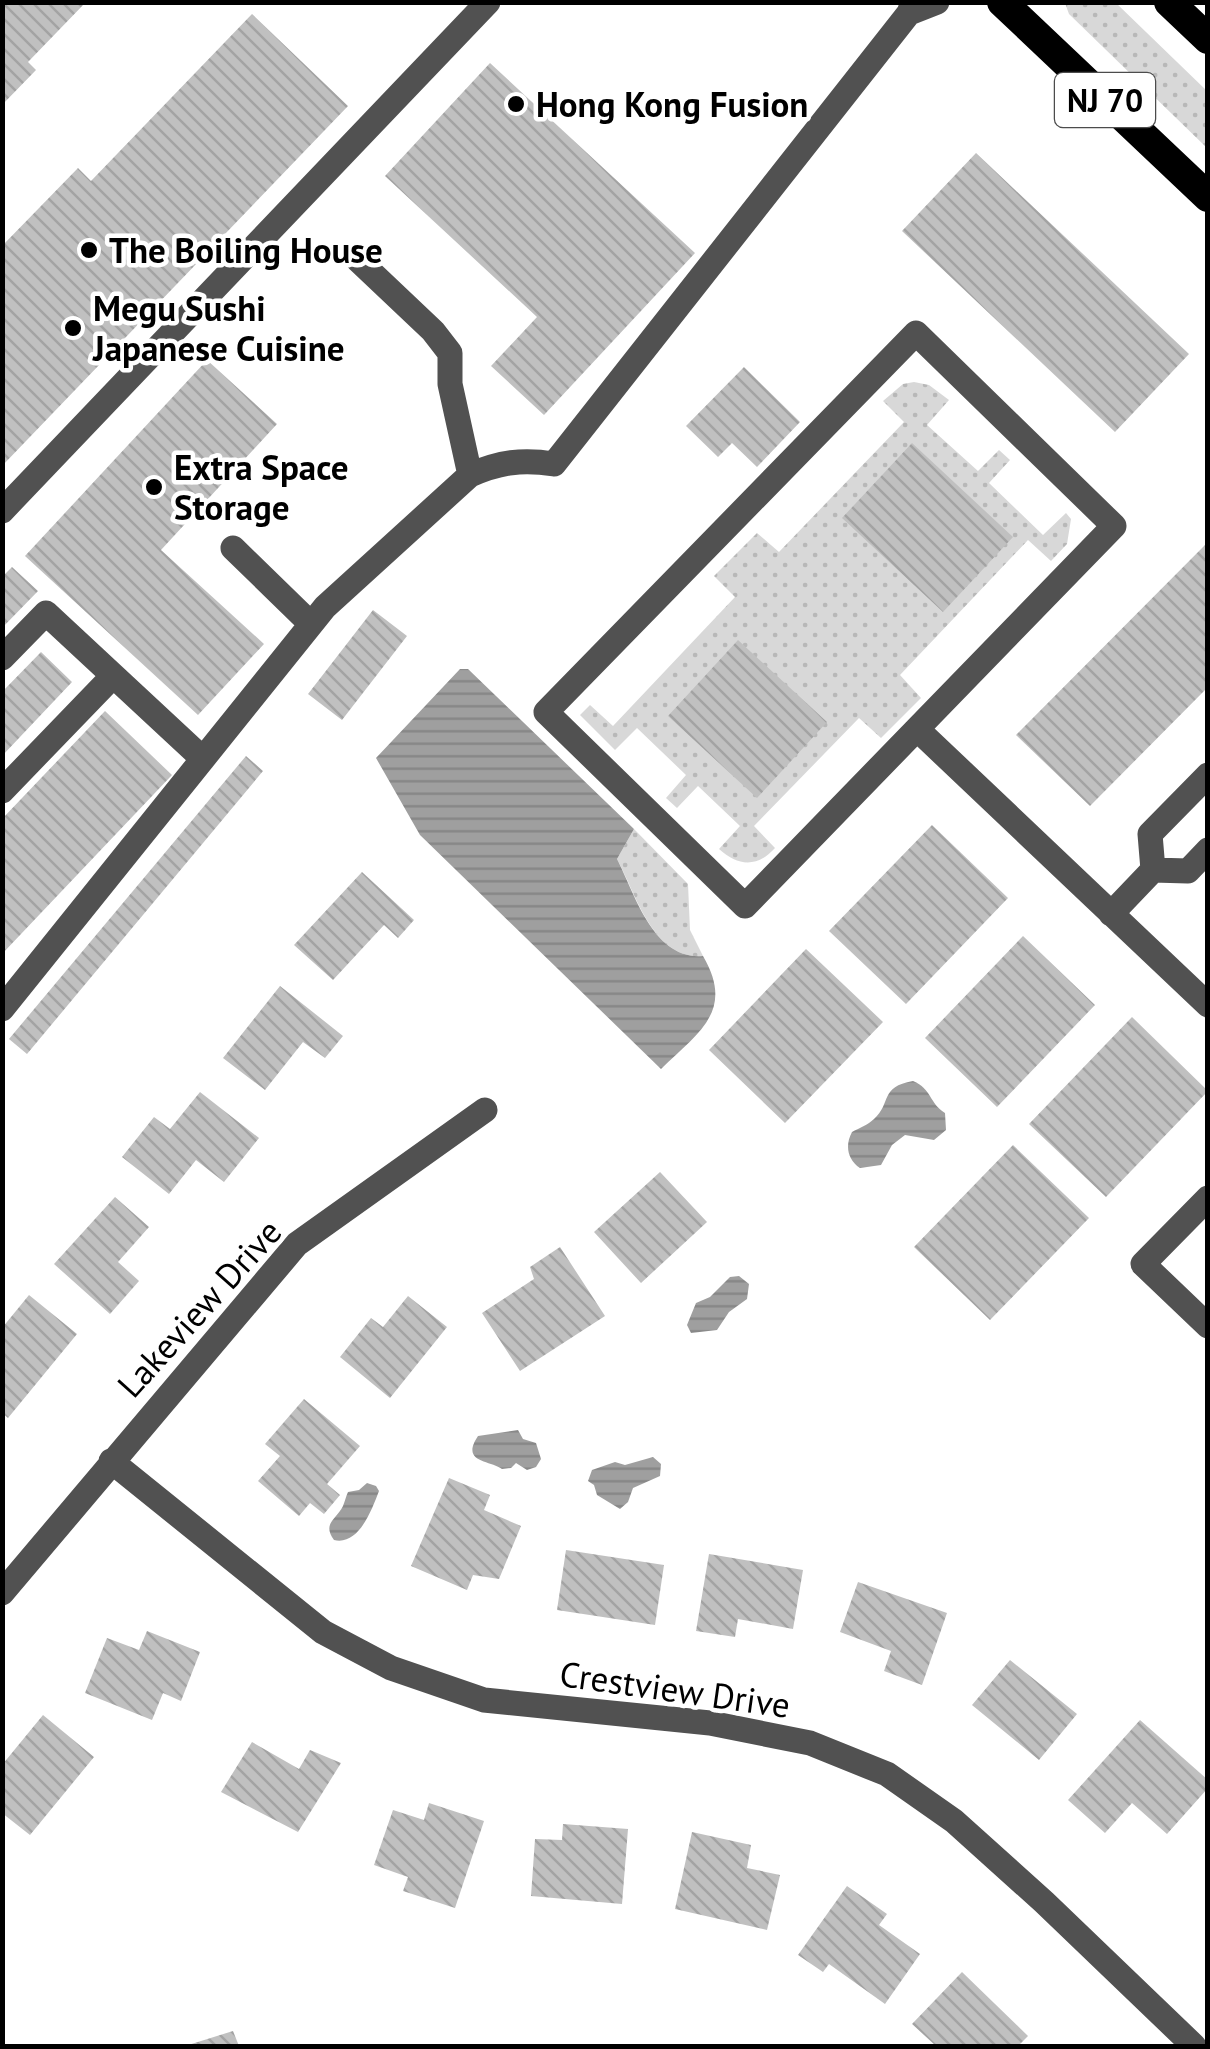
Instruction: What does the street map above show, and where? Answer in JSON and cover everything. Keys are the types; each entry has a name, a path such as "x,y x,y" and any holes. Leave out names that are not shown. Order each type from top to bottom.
{"highway":[{"name":"NJ 70","path":"1002,2 1208,198"},
{"path":"1169,2 1208,39"}],"street":[{"path":"2,511 488,2"},
{"path":"2,1009 325,608 470,475 497,464 526,460 554,464 911,8 937,2"},
{"path":"358,260 433,331 450,353 450,384 470,475"},
{"path":"916,334 1114,526 917,728 745,906 546,712 916,334"},
{"path":"233,548 312,624"},
{"path":"2,658 46,613 204,759"},
{"path":"2,791 113,676"},
{"path":"917,728 1208,1006"},
{"path":"1153,870 1150,834 1208,775"},
{"path":"1111,914 1153,870 1188,871 1208,850"},
{"name":"Lakeview Drive","path":"2,1593 298,1244 485,1110"},
{"path":"1208,1198 1143,1264 1208,1326"},
{"name":"Crestview Drive","path":"111,1461 323,1632 390,1668 484,1700 710,1723 810,1743 888,1774 954,1821 1006,1867 1194,2046"}],"shaded area":[{"path":"1065,3 1116,3 1207,91 1207,148 1069,14"},
{"path":"903,384 929,385 949,400 927,425 978,471 999,450 1010,460 989,483 1043,535 1066,513 1071,519 1067,544 1051,561 1028,540 900,675 921,698 881,738 859,718 754,826 775,848 754,862 733,859 719,849 740,826 698,786 677,808 666,798 686,775 637,728 615,750 580,715 590,705 613,726 735,597 714,576 757,533 779,552 904,422 883,401"},
{"path":"460,669 468,669 634,829 617,859 639,906 671,947 703,956 712,975 714,1006 699,1031 661,1069 420,835 376,758"},
{"path":"634,829 688,884 690,930 703,956 671,947 639,906 617,859"},
{"path":"913,1081 945,1113 946,1130 934,1140 905,1135 892,1145 881,1165 860,1168 849,1152 852,1132 874,1119 890,1091"},
{"path":"739,1276 749,1284 747,1299 729,1312 717,1330 691,1333 687,1325 696,1303 710,1297 730,1277"},
{"path":"518,1430 523,1439 536,1443 541,1459 536,1467 527,1470 516,1463 502,1469 479,1459 472,1451 478,1436"},
{"path":"653,1457 661,1464 660,1476 633,1488 628,1502 620,1509 597,1495 588,1481 592,1470 615,1462 625,1465"},
{"path":"367,1483 379,1491 368,1516 351,1537 334,1540 330,1525 348,1492"}],"building":[{"path":"2,2 86,2 28,62 36,70 2,105"},
{"path":"252,14 348,106 2,466 2,246 78,168 91,181"},
{"path":"490,63 695,253 544,415 491,366 537,317 385,176"},
{"path":"976,153 1189,354 1115,432 902,231"},
{"name":"Extra Space Storage","path":"207,360 277,424 161,550 264,644 198,715 25,556"},
{"path":"744,367 800,422 757,467 732,443 718,457 686,426"},
{"path":"912,443 1013,537 943,612 842,518"},
{"path":"1208,542 1208,687 1090,806 1016,735"},
{"path":"12,567 38,591 2,628 2,577"},
{"path":"373,610 407,636 342,720 308,694"},
{"path":"738,640 827,722 757,798 668,716"},
{"path":"41,652 72,682 2,756 2,692"},
{"path":"105,711 172,775 2,954 2,819"},
{"path":"246,756 263,771 27,1054 9,1039"},
{"path":"932,825 1008,898 906,1004 829,931"},
{"path":"362,872 414,920 398,938 384,925 333,980 294,945"},
{"path":"1023,936 1095,1005 997,1107 925,1038"},
{"path":"806,949 883,1022 785,1123 709,1050"},
{"path":"280,986 343,1036 325,1058 303,1042 265,1090 223,1058"},
{"path":"1132,1017 1208,1091 1106,1197 1029,1124"},
{"path":"200,1092 259,1138 224,1182 196,1160 169,1194 122,1157 154,1117 170,1129"},
{"path":"1013,1145 1089,1218 990,1320 914,1247"},
{"path":"660,1172 707,1222 641,1283 594,1232"},
{"path":"115,1197 149,1227 118,1262 139,1281 110,1314 54,1264"},
{"path":"560,1247 605,1316 520,1371 482,1313 534,1279 530,1267"},
{"path":"29,1295 77,1334 8,1418 2,1413 2,1328"},
{"path":"408,1296 447,1327 390,1398 340,1357 371,1318 383,1327"},
{"path":"304,1399 360,1446 327,1484 340,1495 324,1514 310,1503 299,1516 258,1481 280,1456 265,1444"},
{"path":"449,1478 490,1495 484,1510 521,1526 499,1579 473,1575 467,1590 411,1566"},
{"path":"566,1550 664,1565 655,1625 557,1610"},
{"path":"709,1554 803,1570 793,1629 738,1619 735,1637 696,1631"},
{"path":"858,1582 947,1613 922,1685 884,1671 891,1651 840,1632"},
{"path":"147,1631 200,1652 181,1701 163,1693 152,1720 85,1693 107,1638 139,1650"},
{"path":"1010,1660 1077,1714 1039,1760 972,1705"},
{"path":"43,1715 94,1757 30,1835 2,1813 2,1765"},
{"path":"1140,1720 1208,1780 1208,1788 1167,1834 1132,1803 1105,1833 1068,1800"},
{"path":"252,1742 299,1769 310,1750 341,1763 298,1832 221,1792"},
{"path":"429,1803 484,1821 455,1908 403,1891 408,1877 374,1865 393,1810 424,1820"},
{"path":"563,1824 628,1829 622,1904 531,1896 535,1839 562,1840"},
{"path":"692,1832 751,1845 747,1868 780,1875 767,1930 675,1909"},
{"path":"847,1886 887,1914 879,1925 920,1954 885,2004 829,1964 823,1972 798,1955"},
{"path":"962,1972 1028,2036 1018,2046 936,2046 912,2024"},
{"path":"233,2031 239,2046 185,2046"}],"place":[{"name":"Hong Kong Fusion","path":"516,104"},
{"name":"The Boiling House","path":"89,250"},
{"name":"Megu Sushi Japanese Cuisine","path":"73,328"},
{"name":"Extra Space Storage","path":"154,487"}]}
